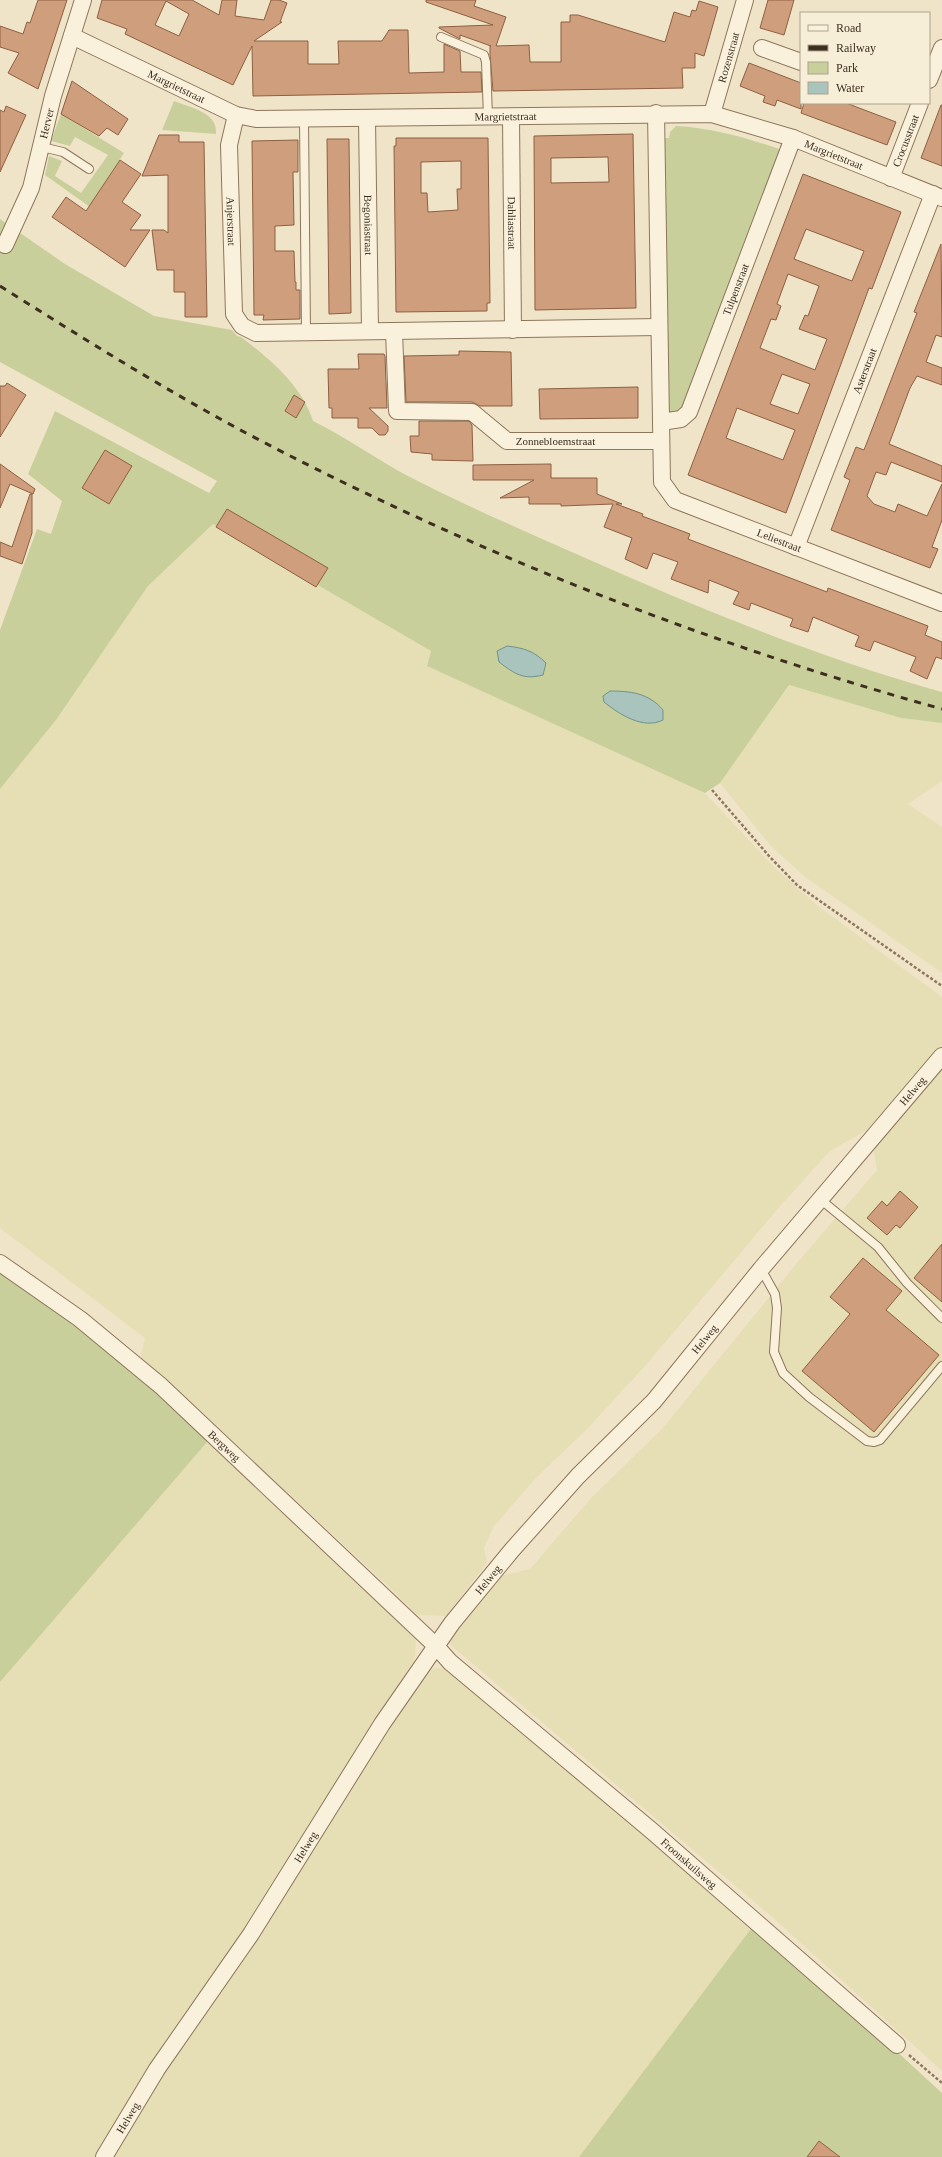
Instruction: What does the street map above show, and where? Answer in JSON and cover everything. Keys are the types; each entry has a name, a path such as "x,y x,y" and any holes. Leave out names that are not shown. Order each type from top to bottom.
{"street":[{"name":"Herver","path":"5,245 27,199 42,147 53,96 83,0"},
{"name":"Rozenstraat","path":"712,114 744,0"},
{"name":"Margrietstraat","path":"72,36 236,115 256,119 511,117 656,113 712,114 793,138 937,196"},
{"path":"762,48 800,62"},
{"path":"930,78 942,48"},
{"name":"Crocusstraat","path":"891,178 916,104"},
{"path":"656,113 661,441"},
{"name":"Anjerstraat","path":"236,115 229,145 234,314 242,326 256,333 306,332"},
{"name":"Dahliastraat","path":"511,117 513,330"},
{"name":"Begoniastraat","path":"368,119 370,331"},
{"name":"Tulpenstraat","path":"661,422 681,419 689,412 793,138"},
{"name":"Asterstraat","path":"796,547 937,196"},
{"path":"306,332 659,327"},
{"name":"Zonnebloemstraat","path":"394,331 397,411 472,412 507,442 661,441"},
{"name":"Leliestraat","path":"661,441 662,482 675,500 942,603"},
{"name":"Helweg","path":"104,2157 157,2069 251,1934 382,1724 435,1646 512,1550 549,1508 578,1476 654,1401 820,1198 942,1056"},
{"name":"Bergweg","path":"0,1264 80,1319 161,1386 435,1646"},
{"name":"Froonskuilsweg","path":"435,1646 450,1662 652,1831 897,2045"}],"lane":[{"path":"441,37 484,55 486,62 488,117"},
{"path":"304,119 306,332"},
{"path":"42,147 63,152 89,169"},
{"path":"820,1198 878,1247 907,1283 942,1318"},
{"path":"761,1269 775,1294 777,1308 774,1352 783,1374 809,1397 867,1441 874,1442 880,1440 942,1366"}],"path":[{"path":"712,790 769,856 797,885 942,986"},
{"path":"897,2045 942,2083"}],"shaded area":[{"path":"213,524 431,651 427,666 705,793 775,868 818,906 942,997 942,1045 867,1130 830,1151 782,1204 646,1365 588,1428 535,1479 494,1526 484,1548 487,1563 446,1616 417,1615 388,1586 176,1389 140,1359 145,1338 0,1228 0,789 56,720 148,586"},
{"path":"789,685 901,718 942,723 942,781 908,804 942,827 942,973 804,876 770,845 720,783"},
{"path":"942,1068 942,2071 770,1915 447,1642 500,1576 530,1569 592,1497 662,1429 796,1264 877,1170 873,1146"},
{"path":"208,1441 416,1636 415,1659 260,1910 142,2077 95,2157 0,2157 0,1682"},
{"path":"435,1668 444,1668 462,1676 753,1926 579,2157 111,2157 187,2034 264,1929 320,1832 425,1672"}],"green space":[{"path":"174,101 202,112 208,116 213,121 216,134 162,130"},
{"path":"61,114 124,153 92,202 104,217 45,175 49,156 62,161 55,176 81,193 108,155 75,137 70,146 51,141"},
{"path":"676,126 730,134 782,150 681,413 670,413 668,411 664,138 669,138 670,132"},
{"path":"0,219 65,264 154,316 232,330 237,336 241,337 263,354 284,374 301,396 313,421 408,476 521,530 720,615 808,649 897,679 942,692 942,723 901,718 789,685 720,783 705,793 427,666 431,651 213,524 148,586 56,720 0,789 0,630 37,529 51,534 62,501 28,474 55,411 209,493 217,481 0,362"},
{"path":"0,1272 68,1319 145,1383 208,1441 0,1682"},
{"path":"753,1926 832,1992 942,2093 942,2157 579,2157"}],"water":[{"path":"507,646 528,651 542,659 546,663 543,675 530,677 520,675 499,662 497,651"},
{"path":"610,691 639,694 652,700 663,710 663,720 655,723 647,723 639,722 624,716 604,702 603,696"}],"building":[{"path":"38,0 67,0 38,89 8,73 19,53 0,47 0,26 23,34 27,22 30,23"},
{"path":"102,0 192,0 219,15 222,0 237,0 235,16 264,20 271,0 279,0 287,3 280,22 282,22 254,41 308,41 308,64 339,64 338,41 382,41 389,30 408,30 409,73 444,72 444,44 460,51 461,72 481,72 482,92 253,96 252,46 233,85 125,34 127,29 97,18","holes":["166,1 189,14 179,36 155,25"]},
{"path":"426,0 476,0 474,6 506,17 496,46 529,45 530,62 561,62 561,22 570,22 570,15 578,15 665,42 674,12 690,17 692,10 696,11 699,1 718,7 704,56 695,53 695,68 682,68 683,88 493,91 490,55 491,46 460,35 460,39 439,27 493,25 426,2"},
{"path":"768,0 794,0 784,35 760,28"},
{"path":"749,63 800,83 801,109 777,100 775,106 763,102 765,96 740,86"},
{"path":"72,81 128,119 118,135 107,128 99,136 61,114"},
{"path":"804,104 849,104 896,122 887,145 801,113"},
{"path":"942,105 942,166 921,158"},
{"path":"6,106 26,115 0,172 0,110 4,112"},
{"path":"633,134 636,308 535,310 534,136","holes":["608,157 609,182 551,183 551,158"]},
{"path":"159,135 179,135 179,142 204,142 207,317 185,317 185,292 174,292 174,270 157,270 152,230 164,230 168,233 168,175 142,176"},
{"path":"396,138 488,138 490,303 487,303 487,311 396,312 394,146 396,146","holes":["461,161 461,189 457,189 458,210 428,212 427,193 421,193 421,162"]},
{"path":"327,139 349,139 351,313 329,314"},
{"path":"298,140 298,172 293,172 294,225 275,226 275,251 294,251 296,290 300,290 300,319 263,320 264,315 254,315 252,141"},
{"path":"120,160 141,174 122,202 141,215 130,230 150,230 125,267 52,217 66,197 86,211"},
{"path":"803,174 901,212 872,289 869,288 786,513 688,475","holes":["806,229 864,251 852,281 794,259","788,274 819,286 808,316 805,315 799,329 827,339 815,370 760,348 771,319 776,320 781,306 777,304","782,374 810,384 798,414 770,404","737,408 795,430 783,460 726,438"]},
{"path":"941,244 942,337 936,335 926,362 942,368 942,385 917,376 910,388 889,444 942,466 942,482 891,462 886,475 876,472 867,496 874,504 895,512 898,504 927,516 942,484 942,520 932,547 938,549 930,568 831,530 850,480 844,477 856,447 864,450 917,313 914,312"},
{"path":"459,351 511,352 512,406 480,406 472,402 406,402 404,356 459,355"},
{"path":"358,354 384,354 385,356 387,408 369,408 388,426 388,431 385,435 379,435 372,428 358,428 358,418 332,418 332,408 329,408 328,369 359,369"},
{"path":"7,383 26,395 0,437 0,386 5,386"},
{"path":"638,387 638,418 540,419 539,389"},
{"path":"294,395 305,402 296,418 285,411"},
{"path":"419,421 469,421 472,425 473,461 432,460 432,454 411,452 410,436 419,436"},
{"path":"105,450 132,466 109,504 82,488"},
{"path":"0,464 35,489 33,494 10,484 0,508"},
{"path":"551,464 551,478 597,478 597,494 622,504 616,504 643,514 642,516 690,534 688,539 827,592 828,588 928,626 925,635 942,642 942,659 936,657 927,679 910,671 916,657 874,641 870,651 855,646 859,636 813,617 808,632 790,626 793,619 751,603 749,610 733,604 739,592 709,580 708,593 671,579 678,562 653,553 647,569 625,559 632,538 604,527 613,504 561,506 561,504 529,504 529,497 500,498 534,480 473,480 473,465"},
{"path":"30,494 32,494 32,533 22,564 0,556 0,542 12,547"},
{"path":"227,509 328,568 316,587 216,527"},
{"path":"900,1191 918,1207 900,1228 896,1225 887,1235 867,1218 882,1201 887,1206"},
{"path":"942,1244 942,1302 914,1278"},
{"path":"863,1258 902,1291 886,1310 939,1355 874,1432 802,1371 850,1314 830,1297"},
{"path":"819,2141 840,2157 807,2157"}],"railway":[{"path":"0,286 122,362 215,416 330,476 414,516 586,590 674,623 762,654 852,683 942,709"}]}
